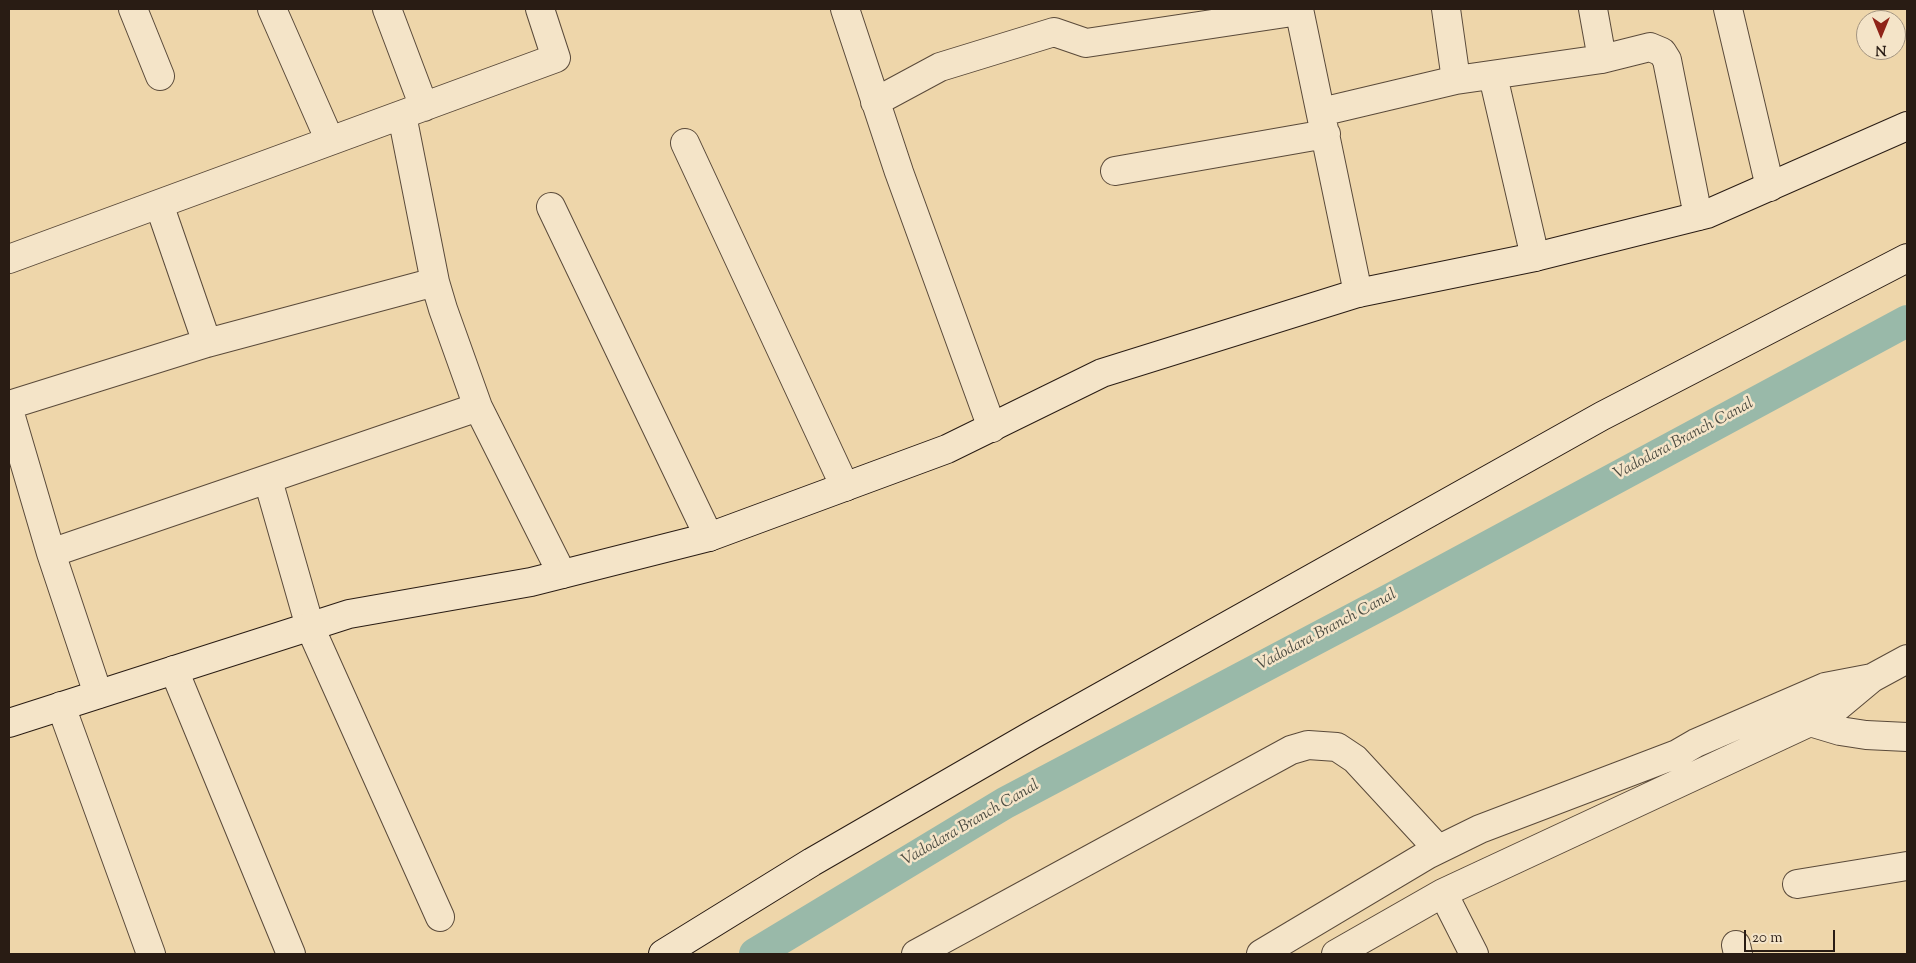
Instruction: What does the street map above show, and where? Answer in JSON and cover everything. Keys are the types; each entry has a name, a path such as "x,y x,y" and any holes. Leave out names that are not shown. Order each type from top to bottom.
{"street":[{"path":"133,9 160,76"},
{"path":"272,9 330,142"},
{"path":"387,9 413,111 435,282 443,308 478,407 562,574"},
{"path":"9,259 556,58 540,9"},
{"path":"845,9 902,181 992,428"},
{"path":"1446,9 1456,80"},
{"path":"1593,9 1602,59"},
{"path":"1728,9 1770,186"},
{"path":"876,102 940,66 1054,32 1086,43 1299,10 1358,293"},
{"path":"1115,171 1323,123 1456,80 1602,59 1650,47 1662,52 1667,60 1698,216"},
{"path":"1492,76 1535,257"},
{"path":"9,723 349,614 531,582 709,537 947,449 1102,373 1358,293 1535,257 1707,214 1907,126"},
{"path":"685,144 845,487"},
{"path":"159,204 207,344"},
{"path":"551,207 709,537"},
{"path":"663,954 812,862 1015,745 1584,426 1907,258"},
{"path":"9,405 207,344 435,282"},
{"path":"51,553 478,407"},
{"path":"9,410 51,553 98,694"},
{"path":"268,480 310,626 440,917"},
{"path":"1336,954 1443,893 1810,722 1836,708 1872,678 1907,659"},
{"path":"174,670 291,954"},
{"path":"1261,954 1438,849 1480,829 1677,754 1696,743 1825,687 1872,678"},
{"path":"61,706 151,954"},
{"path":"1810,722 1840,731 1866,735 1907,737"},
{"path":"916,954 1291,750 1308,745 1337,747 1356,759 1438,849"},
{"path":"1797,884 1907,866"},
{"path":"1443,893 1474,954"}],"waterway":[{"name":"Vadodara Branch Canal","path":"755,954 1005,803 1393,598 1907,321"}]}
